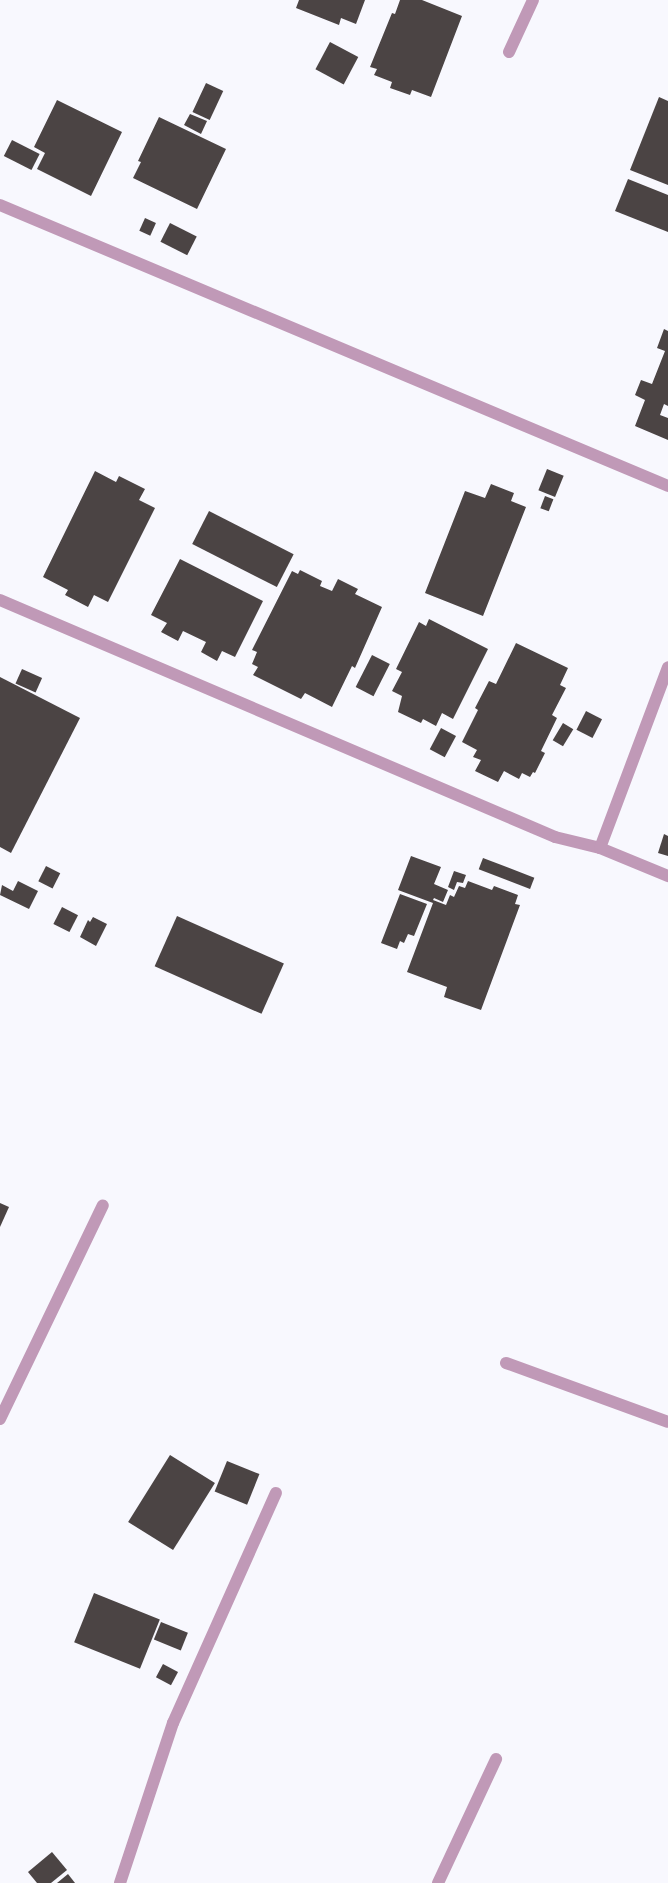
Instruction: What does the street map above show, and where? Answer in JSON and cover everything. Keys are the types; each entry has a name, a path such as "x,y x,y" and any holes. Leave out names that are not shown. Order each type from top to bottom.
{"street":[{"path":"509,52 533,0"},
{"path":"0,205 668,486"},
{"path":"0,600 546,834 600,848 668,876"},
{"path":"600,848 668,667"},
{"path":"0,1419 104,1205"},
{"path":"506,1362 668,1422"},
{"path":"120,1883 173,1723 276,1492"},
{"path":"438,1883 496,1759"}],"building":[{"path":"299,0 365,0 356,24 341,18 339,25 296,8"},
{"path":"400,0 422,0 462,16 431,97 412,90 410,95 390,88 392,82 374,75 377,69 370,67 392,13 395,14"},
{"path":"330,42 358,57 344,84 315,69"},
{"path":"206,83 223,91 210,120 192,112"},
{"path":"659,97 668,101 668,185 630,170"},
{"path":"57,100 122,132 91,196 37,169 45,153 34,147"},
{"path":"190,114 207,121 201,134 184,125"},
{"path":"159,117 226,149 197,209 133,178 141,162 138,161"},
{"path":"12,140 40,154 31,170 4,156"},
{"path":"628,179 668,195 668,232 615,211"},
{"path":"145,218 156,223 150,236 139,231"},
{"path":"170,223 197,237 187,255 160,242"},
{"path":"664,329 668,331 668,406 664,404 660,415 668,418 668,440 635,426 645,400 635,395 641,380 652,384 665,351 657,348"},
{"path":"547,469 564,476 555,497 538,490"},
{"path":"95,471 116,482 119,476 145,489 139,500 155,508 108,602 94,595 88,607 65,595 68,590 43,577"},
{"path":"491,484 514,493 511,501 526,507 483,616 425,593 465,491 485,498"},
{"path":"545,496 553,499 549,511 540,508"},
{"path":"209,511 294,554 277,587 192,544"},
{"path":"180,559 263,601 235,657 222,651 217,661 201,652 206,642 183,631 178,641 161,632 167,623 151,615"},
{"path":"300,570 322,581 320,586 332,591 338,579 358,589 355,594 382,607 355,668 352,666 332,707 305,693 301,699 253,675 258,667 252,664 257,652 252,650 292,571 298,574"},
{"path":"429,619 488,649 453,719 442,713 436,726 423,719 421,723 398,712 402,696 392,691 402,672 396,669 419,622 426,626"},
{"path":"516,643 568,668 560,685 566,688 552,715 557,718 541,751 545,753 535,773 533,772 530,777 522,773 519,779 504,771 498,782 475,771 481,760 473,757 477,750 462,742 478,710 475,708 489,681 496,684"},
{"path":"372,655 390,664 373,696 356,687"},
{"path":"22,669 42,678 36,693 15,684"},
{"path":"0,677 80,718 11,853 0,847"},
{"path":"586,711 602,719 593,738 576,730"},
{"path":"563,723 573,729 563,746 553,740"},
{"path":"441,728 456,736 445,757 430,749"},
{"path":"664,834 668,836 668,856 658,853"},
{"path":"411,856 441,867 434,884 448,890 443,902 434,898 433,900 446,905 450,895 454,897 459,886 465,888 468,881 492,890 494,886 518,895 515,904 520,905 481,1010 444,997 447,987 407,972 433,903 398,890"},
{"path":"483,858 534,878 530,889 479,869"},
{"path":"46,866 60,873 53,888 38,881"},
{"path":"454,871 466,875 463,883 457,882 454,890 448,887"},
{"path":"18,881 38,891 29,909 0,895 2,885 13,891"},
{"path":"400,894 427,904 414,936 408,934 404,943 400,941 397,949 381,943"},
{"path":"62,907 78,915 69,932 53,924"},
{"path":"177,916 284,964 262,1014 155,966"},
{"path":"93,917 107,924 96,946 80,937 88,920 90,922"},
{"path":"0,1203 9,1207 0,1227"},
{"path":"170,1455 215,1483 173,1550 128,1522"},
{"path":"227,1461 259,1474 247,1505 215,1492"},
{"path":"94,1593 160,1620 140,1669 74,1642"},
{"path":"161,1622 188,1633 181,1650 154,1640"},
{"path":"163,1664 178,1672 171,1685 156,1677"},
{"path":"52,1852 67,1870 51,1883 37,1883 28,1872"},
{"path":"68,1874 75,1883 57,1883"}]}
